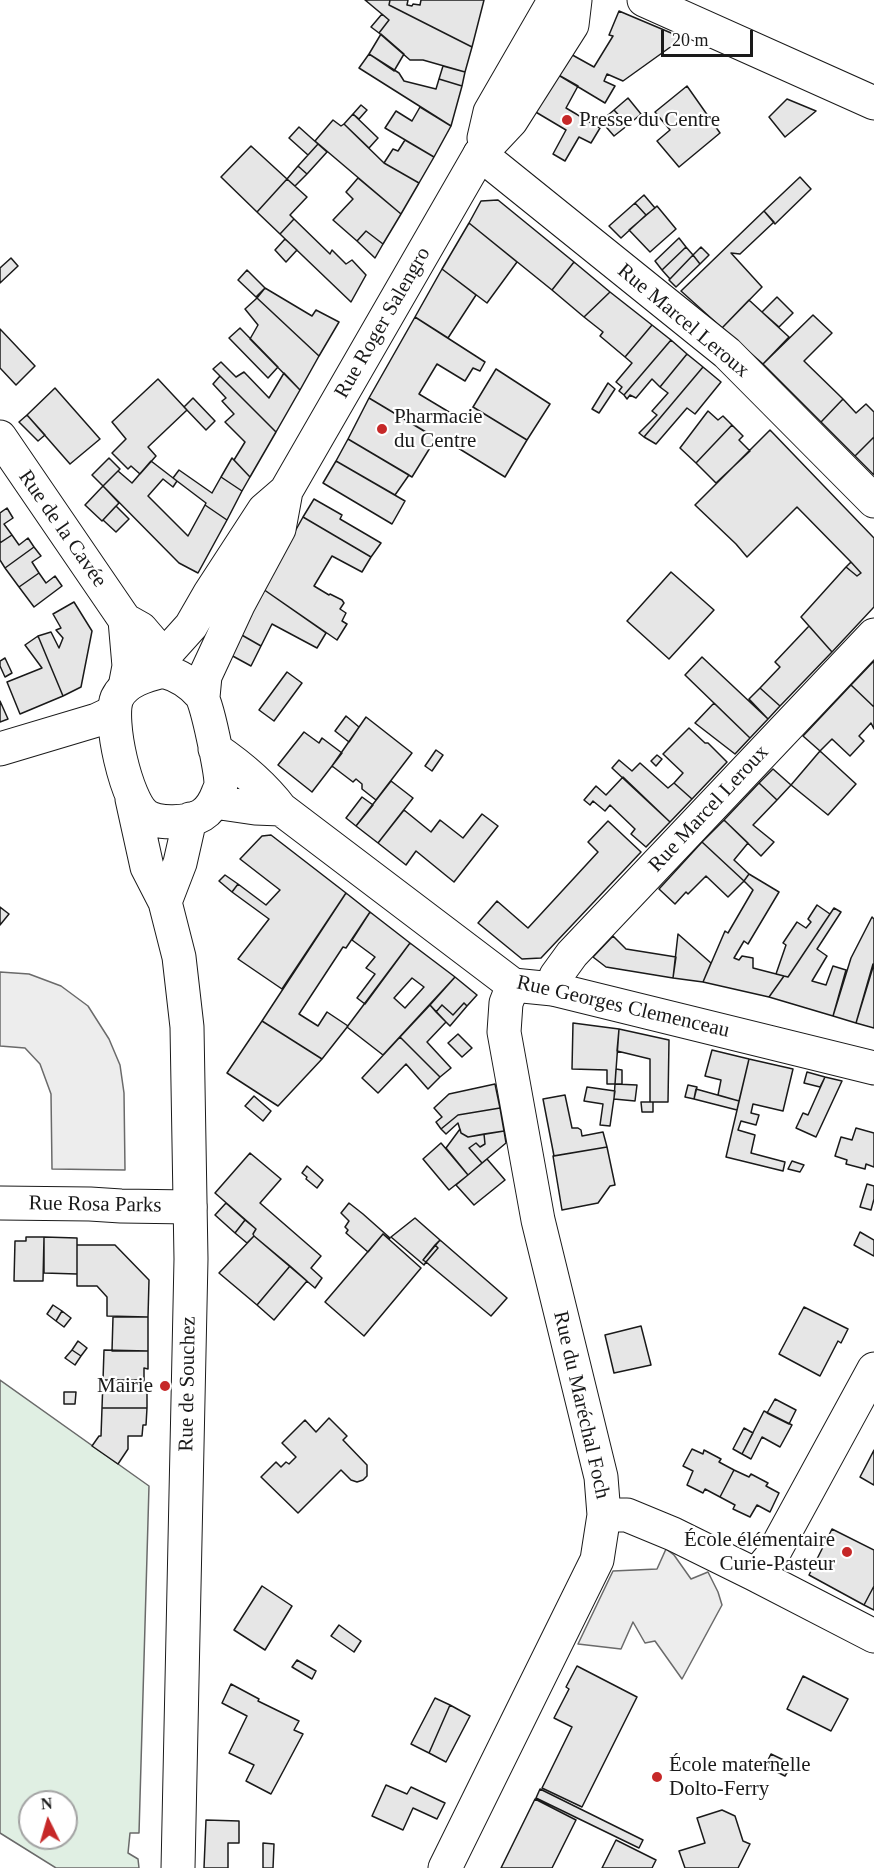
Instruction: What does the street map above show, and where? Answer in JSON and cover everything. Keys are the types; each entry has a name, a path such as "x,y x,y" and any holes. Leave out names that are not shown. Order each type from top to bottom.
{"main road":[{"name":"Rue Roger Salengro","path":"480,154 490,112 550,8 563,0"},
{"name":"Rue Roger Salengro","path":"163,663 190,626 264,510 286,491 480,154 511,121 572,25 575,0"},
{"path":"656,5 874,103"},
{"name":"Rue Marcel Leroux","path":"480,154 727,354 874,501"},
{"name":"Rue de la Cavée","path":"0,437 125,620 141,629 163,663"},
{"name":"Rue Roger Salengro","path":"203,697 205,676 238,605 279,529 286,491"},
{"name":"Rue de la Cavée","path":"119,699 129,666 125,620"},
{"name":"Rue Marcel Leroux","path":"553,989 556,976 572,954 874,634"},
{"path":"0,749 86,724 163,663 203,697 221,786 202,810 165,902"},
{"path":"119,699 124,778 132,799 144,814 153,820 178,822 202,810 281,809"},
{"name":"Rue Georges Clemenceau","path":"215,749 237,764 267,791 281,809 513,985 553,989 874,1068"},
{"name":"Rue de Souchez","path":"132,799 147,867 165,902 179,957 187,1027 191,1259 178,1868"},
{"name":"Rue du Maréchal Foch","path":"445,1868 597,1560 604,1515 601,1478 538,1220 504,1032 506,1003 513,985"},
{"name":"Rue Rosa Parks","path":"0,1203 190,1207"},
{"path":"754,1574 772,1556 874,1369"},
{"path":"604,1515 627,1515 754,1574 874,1636"}],"green space":[{"path":"0,1380 149,1486 139,1833 130,1833 128,1853 138,1859 139,1868 56,1868 27,1850 78,1850 78,1790 18,1790 18,1844 0,1833"}],"shaded area":[{"path":"0,972 29,974 61,986 88,1006 109,1039 120,1065 124,1093 125,1170 52,1169 51,1094 40,1064 25,1048 0,1046"},
{"path":"666,1549 674,1555 691,1579 708,1572 722,1605 682,1679 655,1641 645,1643 633,1622 621,1649 578,1644 613,1571 657,1569"}],"building":[{"path":"365,0 390,0 389,5 472,47 465,72 423,60 410,60 379,33 389,20"},
{"path":"390,0 408,0 407,5 412,6 413,4 420,5 421,0 484,0 472,47 389,5"},
{"path":"619,11 683,38 623,81 607,74 604,81 615,86 605,103 555,73 567,52 594,67 613,36 609,35"},
{"path":"382,14 389,20 379,33 371,27"},
{"path":"381,34 404,54 394,71 369,54"},
{"path":"369,54 399,73 404,81 436,89 439,79 462,86 451,126 359,68"},
{"path":"443,66 465,72 462,86 439,79"},
{"name":"Presse du Centre","path":"555,73 578,86 566,108 600,128 591,143 579,137 565,161 553,154 566,130 534,111"},
{"path":"687,86 720,133 679,167 657,141 670,130 655,112"},
{"path":"628,98 641,114 628,125 614,110"},
{"path":"787,99 816,111 785,137 769,117"},
{"path":"361,105 367,110 359,119 353,114"},
{"path":"420,107 451,126 434,157 385,128 396,111 412,121"},
{"path":"614,110 628,125 614,136 601,121"},
{"path":"353,114 378,138 369,148 344,124"},
{"path":"333,120 341,126 344,124 384,163 419,183 401,214 315,141"},
{"path":"299,127 318,144 308,155 289,138"},
{"path":"405,140 434,157 419,183 384,163 393,149 398,151"},
{"path":"318,144 327,152 307,174 298,166"},
{"path":"251,146 287,179 257,212 221,177"},
{"path":"298,166 307,174 295,186 287,179"},
{"path":"800,177 811,189 775,224 764,211"},
{"path":"358,178 401,214 383,244 366,231 357,241 333,220 353,199 346,192"},
{"path":"287,179 307,197 290,215 294,219 280,234 257,212"},
{"path":"644,195 655,208 646,215 635,203"},
{"path":"498,200 574,262 552,290 469,223 481,201"},
{"path":"635,203 646,215 621,238 609,226"},
{"path":"657,206 676,229 650,252 629,230"},
{"path":"764,211 774,222 740,254 731,253 762,287 722,328 681,291"},
{"path":"294,219 330,254 332,250 346,264 352,260 366,275 351,302 280,234"},
{"path":"469,223 517,262 487,303 442,269"},
{"path":"366,231 383,244 375,258 357,241"},
{"path":"679,238 686,247 662,270 655,261"},
{"path":"285,239 297,250 286,262 275,250"},
{"path":"686,247 693,255 670,279 662,270"},
{"path":"701,247 709,255 700,264 693,255"},
{"path":"693,255 700,264 676,287 669,280"},
{"path":"11,258 18,266 0,283 0,268"},
{"path":"574,262 610,292 584,317 552,290"},
{"path":"442,269 476,295 448,338 415,317"},
{"path":"247,270 265,288 256,297 238,280"},
{"path":"265,288 312,316 316,310 339,322 319,356 257,298"},
{"path":"610,292 652,325 625,357 600,336 603,332 584,317"},
{"path":"777,297 793,313 779,327 762,312"},
{"path":"257,298 319,356 300,390 250,339 258,325 245,309"},
{"path":"749,300 789,337 763,364 722,328"},
{"path":"813,315 832,333 804,361 843,399 821,422 763,364"},
{"path":"415,317 485,362 480,371 473,368 465,381 437,364 419,394 464,421 473,407 527,440 505,477 369,398"},
{"path":"652,325 671,340 624,395 619,391 622,387 616,382 632,363 625,357"},
{"path":"240,328 278,367 268,378 229,338"},
{"path":"0,329 35,366 16,385 0,368"},
{"path":"671,340 687,354 660,387 652,379 636,398 630,395 627,399 624,395"},
{"path":"687,354 703,367 644,437 639,433 657,415 652,411 668,393 660,387"},
{"path":"221,362 236,377 244,372 269,398 284,373 300,390 276,432 213,369"},
{"path":"703,367 721,382 695,414 687,408 656,444 644,437"},
{"path":"496,369 550,404 527,440 473,407"},
{"path":"220,376 276,432 250,477 234,460 245,442 225,422 234,414 222,401 226,398 213,384"},
{"path":"158,379 187,410 148,447 156,456 140,474 131,466 128,469 112,453 126,439 112,422"},
{"path":"608,383 615,389 599,413 592,409"},
{"path":"55,388 100,439 70,464 27,415"},
{"path":"193,398 215,421 206,430 184,407"},
{"path":"369,398 436,438 412,477 348,439"},
{"path":"843,399 856,413 866,404 874,412 874,437 855,456 821,422"},
{"path":"708,411 718,420 723,416 732,425 696,463 680,448"},
{"path":"27,415 45,435 38,441 19,422"},
{"path":"732,425 743,436 739,440 750,451 716,483 696,463"},
{"path":"770,430 874,538 874,607 832,652 801,617 846,567 857,576 861,573 851,562 797,507 747,557 695,505"},
{"path":"874,437 874,475 855,456"},
{"path":"348,439 409,475 395,495 336,461"},
{"path":"109,458 120,469 103,486 92,475"},
{"path":"232,458 250,477 242,491 221,477"},
{"path":"151,461 177,481 173,487 163,479 148,496 188,536 205,505 227,520 198,573 179,563 103,486 118,471 132,483"},
{"path":"336,461 405,501 392,524 323,483"},
{"path":"179,470 212,493 221,477 242,491 227,520 173,478"},
{"path":"103,486 119,503 102,521 85,505"},
{"path":"314,499 342,515 340,519 381,543 371,557 303,517"},
{"path":"116,506 129,519 116,532 103,520"},
{"path":"7,508 13,518 4,524 12,535 0,543 0,513"},
{"path":"303,517 371,557 362,572 332,556 314,586 344,603 340,609 346,613 342,621 347,624 337,640 263,589"},
{"path":"12,535 19,545 28,538 34,547 5,568 0,560 0,543"},
{"path":"34,547 41,556 32,562 39,573 19,587 5,568"},
{"path":"851,562 861,573 857,576 846,567"},
{"path":"671,572 714,610 669,659 627,621"},
{"path":"39,573 46,583 55,576 62,586 34,607 19,587"},
{"path":"263,589 326,633 317,648 272,624 261,646 240,634"},
{"path":"74,602 92,631 81,687 63,696 38,636 51,632 59,648 63,638 56,630 61,628 53,614"},
{"path":"809,626 832,652 780,706 760,688 780,667 775,662"},
{"path":"240,634 261,646 251,666 229,654"},
{"path":"38,636 63,696 20,714 7,682 42,668 25,645"},
{"path":"702,657 768,719 750,738 685,675"},
{"path":"5,658 12,673 5,677 0,661"},
{"path":"874,661 874,707 851,685"},
{"path":"287,672 302,683 274,721 259,710"},
{"path":"851,685 874,707 874,729 871,723 859,736 864,741 850,756 832,739 820,751 803,736"},
{"path":"760,688 780,706 768,719 749,699"},
{"path":"0,701 8,719 0,722"},
{"path":"714,703 750,738 735,754 695,723"},
{"path":"346,716 359,727 349,742 335,731"},
{"path":"366,717 412,753 376,800 362,789 362,784 356,779 353,782 332,766"},
{"path":"689,728 727,762 692,799 674,783 683,773 663,754"},
{"path":"304,732 319,743 322,738 342,753 312,792 278,765"},
{"path":"436,750 443,755 432,771 425,766"},
{"path":"820,751 856,784 828,815 791,785"},
{"path":"657,755 662,759 656,766 651,761"},
{"path":"619,760 632,771 640,763 668,788 674,783 692,799 670,822 612,768"},
{"path":"773,769 791,785 777,800 759,783"},
{"path":"623,777 670,822 646,847 631,834 635,829 610,805 605,811 593,801 590,805 584,800 596,786 606,795"},
{"path":"391,781 413,798 378,843 356,826"},
{"path":"759,783 777,800 753,825 774,842 761,856 724,820"},
{"path":"362,797 373,805 356,826 346,818"},
{"path":"404,810 431,832 440,820 463,838 482,814 498,826 454,882 416,851 406,865 378,843"},
{"path":"724,820 748,843 734,860 749,874 744,881 702,842"},
{"path":"608,821 641,852 541,958 522,959 478,923 497,901 528,928 598,852 588,842"},
{"path":"271,835 346,893 282,989 238,959 269,919 232,892 238,884 266,905 280,890 240,859 262,836"},
{"path":"702,842 744,881 728,897 706,876 675,904 659,889"},
{"path":"749,874 779,892 748,944 744,941 734,958 739,960 742,956 753,958 753,968 784,976 769,997 703,982 725,931 728,933 753,890 744,881"},
{"path":"225,875 238,884 232,892 219,881"},
{"path":"346,893 370,912 346,948 343,947 299,1014 318,1026 327,1012 348,1026 322,1059 262,1021"},
{"path":"817,905 830,914 788,977 776,974 786,945 783,943 797,922 806,928 811,922 808,919"},
{"path":"0,907 9,914 0,925"},
{"path":"834,908 841,912 817,949 827,956 812,981 826,985 833,966 846,970 833,1016 769,997 784,976 788,977"},
{"path":"370,912 410,943 365,1004 357,998 375,974 366,968 375,957 352,940"},
{"path":"872,917 874,919 874,964 856,1023 833,1016 851,958"},
{"path":"678,934 711,963 703,982 673,978"},
{"path":"613,936 626,949 676,957 673,978 606,967 593,957"},
{"path":"410,943 455,977 383,1055 347,1027","holes":["412,978 424,987 405,1008 394,998"]},
{"path":"874,964 874,1028 856,1023"},
{"path":"455,977 477,995 467,1006 464,1003 453,1015 442,1005 436,1012 430,1005"},
{"path":"464,1003 467,1006 450,1026 436,1012 442,1005 453,1015"},
{"path":"430,1005 446,1022 427,1042 451,1068 440,1077 400,1037"},
{"path":"262,1021 322,1059 278,1106 227,1073"},
{"path":"573,1023 619,1029 615,1084 607,1084 607,1070 572,1069"},
{"path":"619,1029 669,1040 668,1102 650,1102 650,1059 617,1051"},
{"path":"458,1034 472,1048 462,1057 448,1043"},
{"path":"400,1037 440,1077 428,1089 406,1064 378,1093 362,1078"},
{"path":"712,1050 749,1059 739,1101 718,1095 721,1080 705,1076"},
{"path":"749,1059 793,1069 783,1111 753,1104 751,1113 759,1115 756,1125 741,1121 738,1130 755,1135 751,1153 785,1162 783,1171 726,1157"},
{"path":"616,1069 622,1070 622,1084 615,1084"},
{"path":"807,1072 825,1077 820,1087 804,1083"},
{"path":"825,1077 842,1081 816,1137 796,1128 803,1113 808,1115"},
{"path":"495,1084 500,1108 458,1115 441,1129 436,1122 442,1117 434,1108 449,1094"},
{"path":"615,1084 637,1085 635,1101 614,1099"},
{"path":"688,1085 697,1087 694,1099 685,1097"},
{"path":"587,1087 615,1091 610,1126 600,1125 603,1104 584,1101"},
{"path":"696,1089 739,1101 737,1110 694,1099"},
{"path":"565,1095 572,1128 581,1130 582,1136 603,1132 607,1147 554,1156 543,1099"},
{"path":"254,1096 271,1111 263,1121 245,1106"},
{"path":"641,1102 653,1102 653,1112 642,1112"},
{"path":"500,1108 504,1131 468,1137 461,1133 458,1123 446,1134 441,1129 458,1115"},
{"path":"856,1128 874,1133 874,1167 866,1164 865,1169 846,1164 847,1160 835,1156 841,1137 852,1140"},
{"path":"460,1129 461,1133 468,1137 484,1134 485,1144 480,1147 476,1143 469,1148 482,1163 468,1175 446,1148"},
{"path":"504,1131 506,1143 482,1163 469,1148 476,1143 480,1147 485,1144 484,1134"},
{"path":"441,1143 468,1175 449,1190 423,1159"},
{"path":"607,1147 615,1185 610,1186 598,1203 562,1210 553,1156"},
{"path":"250,1153 281,1179 260,1203 321,1256 311,1268 322,1278 315,1288 254,1236 256,1229 215,1193"},
{"path":"487,1159 505,1180 474,1205 456,1185"},
{"path":"792,1161 804,1165 800,1172 788,1169"},
{"path":"307,1166 323,1180 317,1188 302,1173"},
{"path":"867,1184 874,1186 871,1210 860,1207"},
{"path":"226,1203 245,1220 235,1233 215,1215"},
{"path":"349,1203 390,1238 383,1234 368,1252 346,1233 348,1230 345,1227 349,1221 341,1213"},
{"path":"415,1218 440,1240 423,1260 426,1262 424,1265 391,1237"},
{"path":"245,1220 256,1229 254,1236 247,1243 235,1233"},
{"path":"860,1232 874,1240 874,1256 854,1245"},
{"path":"383,1234 421,1268 364,1336 325,1302"},
{"path":"254,1236 290,1266 257,1305 219,1273"},
{"path":"26,1237 44,1237 43,1281 14,1281 15,1241 26,1241"},
{"path":"44,1237 77,1238 77,1274 44,1273"},
{"path":"440,1240 507,1298 491,1316 426,1262 438,1248 435,1245"},
{"path":"77,1245 115,1245 149,1280 148,1317 107,1316 107,1297 97,1286 77,1286"},
{"path":"435,1245 438,1248 426,1262 423,1260"},
{"path":"290,1266 307,1281 274,1320 257,1305"},
{"path":"53,1305 62,1311 56,1321 47,1314"},
{"path":"804,1307 848,1329 841,1343 838,1341 820,1376 779,1354"},
{"path":"62,1311 71,1318 64,1327 56,1321"},
{"path":"113,1317 148,1317 148,1351 112,1351"},
{"path":"641,1326 651,1365 614,1373 605,1335"},
{"path":"78,1341 87,1348 81,1356 72,1350"},
{"path":"72,1350 81,1356 75,1365 65,1358"},
{"path":"104,1350 148,1351 148,1369 144,1368 144,1380 103,1380"},
{"path":"103,1380 144,1380 143,1390 147,1390 147,1408 102,1408"},
{"path":"64,1392 76,1392 75,1404 64,1404"},
{"path":"775,1399 796,1410 789,1424 767,1413"},
{"path":"102,1408 147,1408 146,1425 143,1425 142,1436 128,1436 128,1449 118,1464 92,1446 101,1436"},
{"path":"764,1411 792,1425 780,1447 762,1437 751,1459 742,1454"},
{"path":"329,1418 347,1436 343,1440 367,1465 367,1476 357,1482 351,1480 341,1470 298,1513 261,1477 276,1462 281,1467 286,1462 289,1464 296,1457 282,1443 305,1420 316,1432"},
{"path":"744,1428 753,1433 742,1454 733,1449"},
{"path":"692,1449 703,1454 704,1450 721,1459 719,1462 734,1470 720,1497 705,1489 703,1493 687,1485 693,1471 683,1466"},
{"path":"874,1450 874,1485 860,1477"},
{"path":"734,1470 749,1477 751,1474 768,1483 766,1486 779,1493 770,1512 757,1505 750,1517 733,1509 735,1505 720,1497"},
{"path":"832,1529 874,1550 874,1586 864,1605 809,1575"},
{"path":"262,1586 292,1606 265,1650 234,1630"},
{"path":"874,1586 874,1610 864,1605"},
{"path":"339,1625 361,1641 354,1652 331,1636"},
{"path":"297,1660 316,1671 312,1679 292,1667"},
{"path":"577,1666 637,1697 582,1807 542,1788 572,1727 554,1718 569,1689 566,1687"},
{"path":"803,1676 848,1699 831,1731 787,1709"},
{"path":"231,1684 259,1699 258,1701 299,1721 294,1730 303,1734 271,1794 246,1781 254,1765 229,1753 247,1716 222,1703"},
{"path":"435,1698 450,1705 429,1753 411,1744"},
{"path":"450,1705 470,1716 446,1762 429,1753"},
{"path":"771,1754 792,1764 785,1776 765,1766"},
{"path":"386,1785 407,1794 411,1787 445,1803 437,1819 413,1808 403,1830 372,1816"},
{"path":"540,1789 643,1840 639,1848 536,1798"},
{"path":"535,1799 576,1820 552,1868 501,1868"},
{"path":"722,1810 735,1816 743,1841 750,1844 738,1868 685,1868 679,1851 705,1843 697,1818"},
{"path":"206,1820 239,1821 239,1843 228,1843 228,1868 204,1868"},
{"path":"616,1840 656,1860 652,1868 602,1868"},
{"path":"263,1843 274,1844 273,1868 263,1868"}],"place":[{"name":"Presse du Centre","path":"567,120"},
{"name":"Pharmacie du Centre","path":"382,429"},
{"name":"Mairie","path":"165,1386"},
{"name":"École élémentaire Curie-Pasteur","path":"847,1552"},
{"name":"École maternelle Dolto-Ferry","path":"657,1777"}]}
